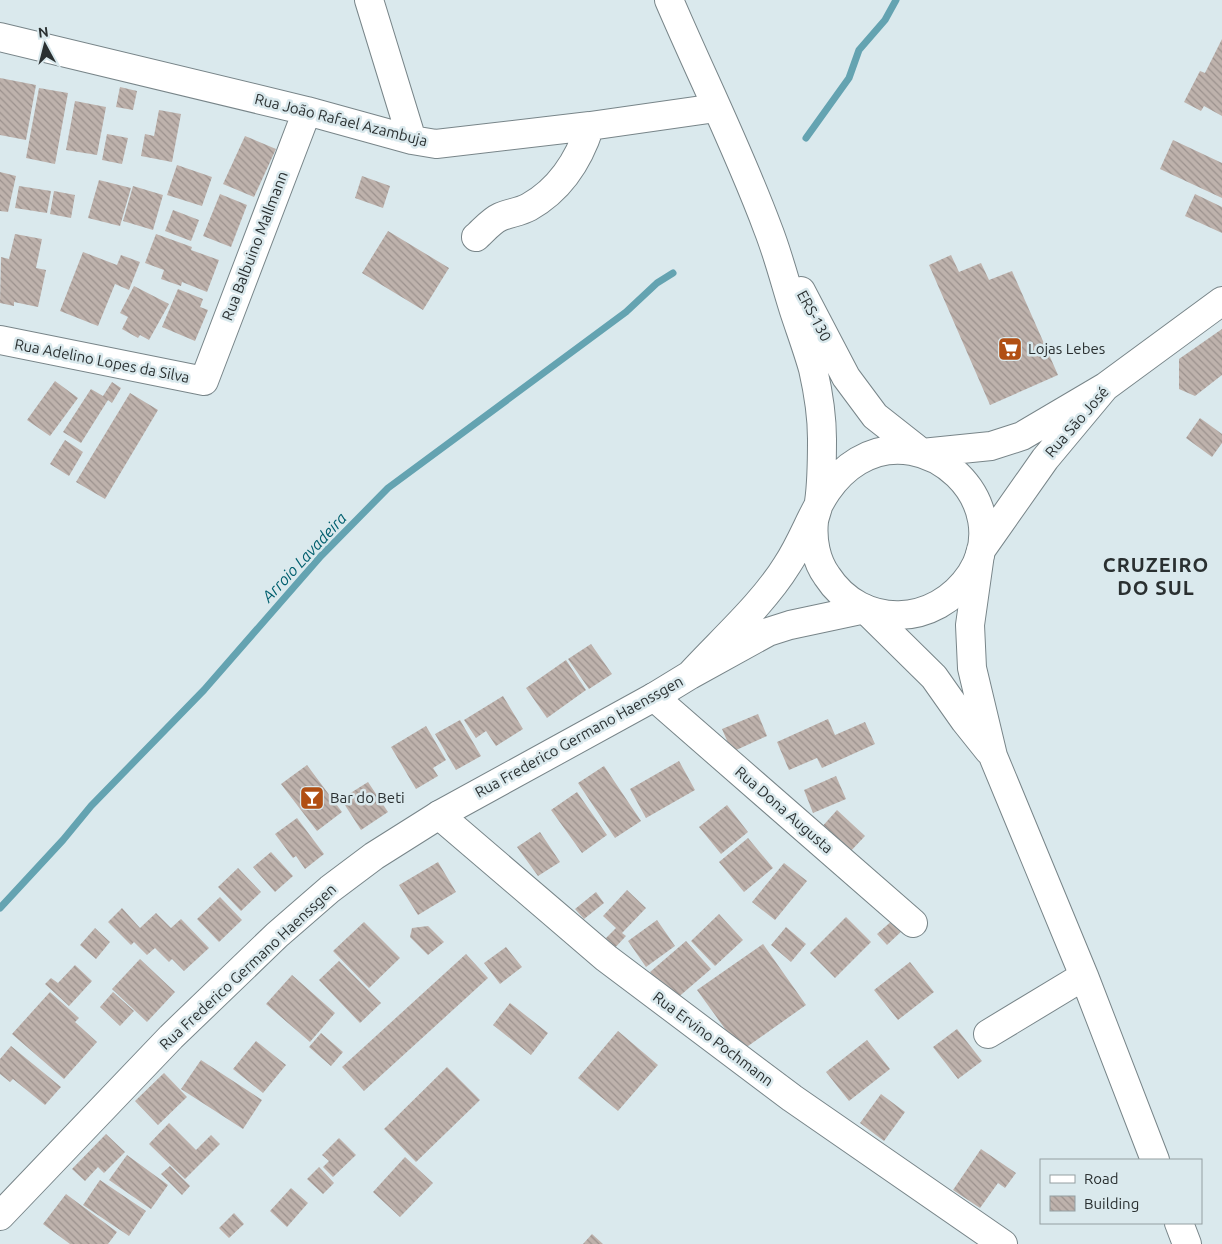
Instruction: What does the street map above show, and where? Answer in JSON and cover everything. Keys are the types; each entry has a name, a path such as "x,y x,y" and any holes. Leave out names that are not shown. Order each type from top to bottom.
{"street":[{"path":"369,0 412,140"},
{"path":"669,0 770,231"},
{"name":"Rua João Rafael Azambuja","path":"0,37 306,111 412,140 436,144 590,126 716,108"},
{"name":"Rua Balbuino Mallmann","path":"204,381 306,111"},
{"path":"476,237 498,218 528,209 548,195 567,175 580,152 590,126"},
{"name":"ERS-130","path":"770,231 846,377 875,416 922,453"},
{"name":"ERS-130","path":"770,231 812,368 820,413 822,439 819,503"},
{"name":"Rua São José","path":"981,550 1045,459 1105,388 1222,301"},
{"name":"Rua Adelino Lopes da Silva","path":"0,340 204,381"},
{"path":"922,453 991,446 1022,436 1105,388"},
{"path":"690,675 769,591 789,564 830,485 844,470 862,459 881,452 902,450 922,453 939,460 966,483 975,498 981,515 983,533 970,625 972,668 993,756 1084,976 1155,1159"},
{"path":"819,503 814,520 814,538 818,556 825,573 835,588 849,600 865,609 885,615 906,615 927,611 946,601 962,587 974,570 981,550"},
{"path":"690,675 768,632 790,625 865,609"},
{"path":"865,609 934,677 993,756"},
{"name":"Rua Frederico Germano Haenssgen","path":"0,1216 171,1037 277,935 330,889 374,856 438,815 654,697 690,675"},
{"name":"Rua Dona Augusta","path":"654,697 913,923"},
{"name":"Rua Ervino Pochmann","path":"438,815 606,958 792,1098 1003,1244"},
{"path":"988,1034 1084,976"},
{"path":"1179,1224 1187,1244"}],"building":[{"path":"1222,39 1222,116 1204,106 1201,111 1184,102 1200,71 1205,73"},
{"path":"0,78 36,85 26,140 0,135"},
{"path":"120,87 137,91 133,110 116,107"},
{"path":"39,88 68,93 55,164 26,158"},
{"path":"75,101 106,107 97,155 66,150"},
{"path":"159,110 181,114 172,162 141,156 145,134 154,136"},
{"path":"107,134 128,138 122,164 102,160"},
{"path":"245,136 276,149 254,197 223,184"},
{"path":"1173,140 1222,163 1222,198 1160,169"},
{"path":"177,165 212,177 202,206 167,195"},
{"path":"0,172 16,176 8,212 0,211"},
{"path":"362,176 390,186 383,208 355,198"},
{"path":"99,180 131,188 120,226 88,218"},
{"path":"19,186 51,191 47,213 15,208"},
{"path":"133,186 163,195 153,230 123,221"},
{"path":"54,191 75,195 71,218 50,214"},
{"path":"220,194 247,205 231,247 203,236"},
{"path":"1195,194 1222,207 1222,233 1185,216"},
{"path":"173,210 199,220 191,241 165,231"},
{"path":"388,231 449,268 423,310 362,273"},
{"path":"15,234 42,239 36,268 46,270 38,307 14,302 14,306 0,303 1,257 9,259"},
{"path":"156,234 192,247 191,250 219,260 207,292 182,282 181,286 161,279 164,270 145,263"},
{"path":"83,252 117,265 121,255 140,262 129,290 115,284 98,326 60,311"},
{"path":"951,255 959,272 981,263 989,280 1012,271 1058,375 990,405 929,265"},
{"path":"134,286 169,304 149,340 140,335 138,338 122,329 128,317 120,313"},
{"path":"178,289 203,299 200,307 208,310 195,341 162,327"},
{"path":"1222,329 1222,375 1195,396 1179,389 1179,359"},
{"path":"55,381 78,398 50,436 27,420"},
{"path":"112,382 121,388 112,403 108,400 81,443 63,432 91,389 103,396"},
{"path":"130,393 158,410 105,499 76,482"},
{"path":"1200,418 1222,434 1222,443 1212,457 1186,438"},
{"path":"65,440 83,452 69,476 50,464"},
{"path":"591,644 612,674 589,689 568,659"},
{"path":"566,660 586,690 547,718 526,688"},
{"path":"503,696 523,729 496,746 486,731 476,738 464,720"},
{"path":"758,714 767,736 732,752 722,729"},
{"path":"828,719 835,735 865,722 875,744 822,768 817,758 789,770 777,742"},
{"path":"460,720 481,756 456,770 435,734"},
{"path":"426,726 446,760 433,768 438,776 416,789 391,747"},
{"path":"679,761 695,790 646,818 630,789"},
{"name":"Bar do Beti","path":"307,765 342,812 317,831 281,784"},
{"path":"604,766 641,821 615,838 578,783"},
{"path":"836,776 846,799 813,813 804,790"},
{"path":"368,782 388,812 361,830 341,799"},
{"path":"577,792 607,835 582,853 551,810"},
{"path":"727,805 748,832 721,854 699,827"},
{"path":"837,810 865,836 848,854 820,829"},
{"path":"297,818 324,854 305,869 296,856 293,858 275,834"},
{"path":"540,832 560,862 538,876 517,847"},
{"path":"748,838 773,868 744,892 719,862"},
{"path":"271,852 293,876 275,892 253,867"},
{"path":"438,862 456,892 418,915 399,885"},
{"path":"784,863 807,881 775,920 752,902"},
{"path":"238,868 261,892 241,911 218,887"},
{"path":"627,890 646,908 622,933 626,936 611,952 601,943 616,928 603,916"},
{"path":"596,892 604,903 584,919 575,909"},
{"path":"220,897 242,920 219,942 197,919"},
{"path":"122,908 140,928 156,913 171,928 181,919 209,948 184,971 172,959 169,962 155,948 147,955 134,942 131,945 108,922"},
{"path":"719,914 743,940 715,966 691,941"},
{"path":"846,917 871,942 835,978 810,953"},
{"path":"894,919 904,929 887,945 877,934"},
{"path":"657,920 675,946 646,967 628,941"},
{"path":"364,922 400,958 369,988 333,951"},
{"path":"428,926 444,942 428,955 410,937 412,928"},
{"path":"786,927 806,944 791,962 771,945"},
{"path":"95,928 110,942 96,959 80,945"},
{"path":"686,941 711,969 675,1000 650,972"},
{"path":"763,944 806,1005 741,1051 697,990"},
{"path":"506,947 522,967 500,984 484,963"},
{"path":"466,954 488,978 364,1091 342,1067"},
{"path":"140,959 175,992 147,1022 112,989"},
{"path":"339,961 381,1003 360,1023 319,980"},
{"path":"910,962 934,992 898,1020 874,990"},
{"path":"75,965 92,981 69,1006 45,984 51,978 58,983"},
{"path":"292,975 335,1013 310,1042 266,1004"},
{"path":"50,992 79,1018 75,1022 97,1042 64,1079 12,1034"},
{"path":"113,992 134,1011 120,1026 100,1007"},
{"path":"510,1003 548,1033 531,1055 493,1025"},
{"path":"957,1029 982,1061 958,1079 933,1047"},
{"path":"618,1031 658,1065 618,1111 578,1078"},
{"path":"321,1033 343,1052 331,1066 309,1047"},
{"path":"867,1040 890,1069 849,1101 826,1072"},
{"path":"256,1041 286,1065 263,1093 233,1069"},
{"path":"11,1046 61,1087 45,1105 13,1079 10,1082 0,1074 0,1059"},
{"path":"201,1060 262,1100 243,1129 181,1089"},
{"path":"447,1067 480,1100 416,1162 384,1129"},
{"path":"164,1073 187,1097 158,1125 135,1101"},
{"path":"881,1094 905,1112 884,1141 860,1123"},
{"path":"169,1123 196,1150 211,1135 220,1144 185,1179 149,1144"},
{"path":"106,1134 125,1152 104,1173 98,1167 85,1181 72,1169"},
{"path":"339,1138 356,1155 333,1177 323,1167 329,1161 322,1155"},
{"path":"981,1149 1016,1173 1005,1188 998,1183 980,1208 953,1190"},
{"path":"127,1155 168,1185 151,1209 109,1180"},
{"path":"405,1157 433,1183 400,1217 373,1192"},
{"path":"170,1166 190,1186 182,1195 161,1174"},
{"path":"319,1167 334,1183 323,1194 307,1179"},
{"path":"100,1180 146,1211 129,1236 83,1205"},
{"path":"291,1188 308,1203 287,1227 270,1211"},
{"path":"66,1194 117,1232 108,1244 70,1244 43,1224"},
{"path":"234,1213 244,1224 229,1238 219,1228"},
{"path":"592,1234 603,1244 583,1244"}],"waterway":[{"name":"Arroio Lavadeira","path":"806,138 849,78 859,50 885,20 896,0"},
{"name":"Arroio Lavadeira","path":"0,908 63,840 91,806 204,690 321,556 388,488 626,312 657,283 673,273"}],"place":[{"name":"Lojas Lebes","path":"1010,349"},
{"name":"Bar do Beti","path":"312,798"}],"district":[{"name":"CRUZEIRO DO SUL","path":"1156,576"}]}
